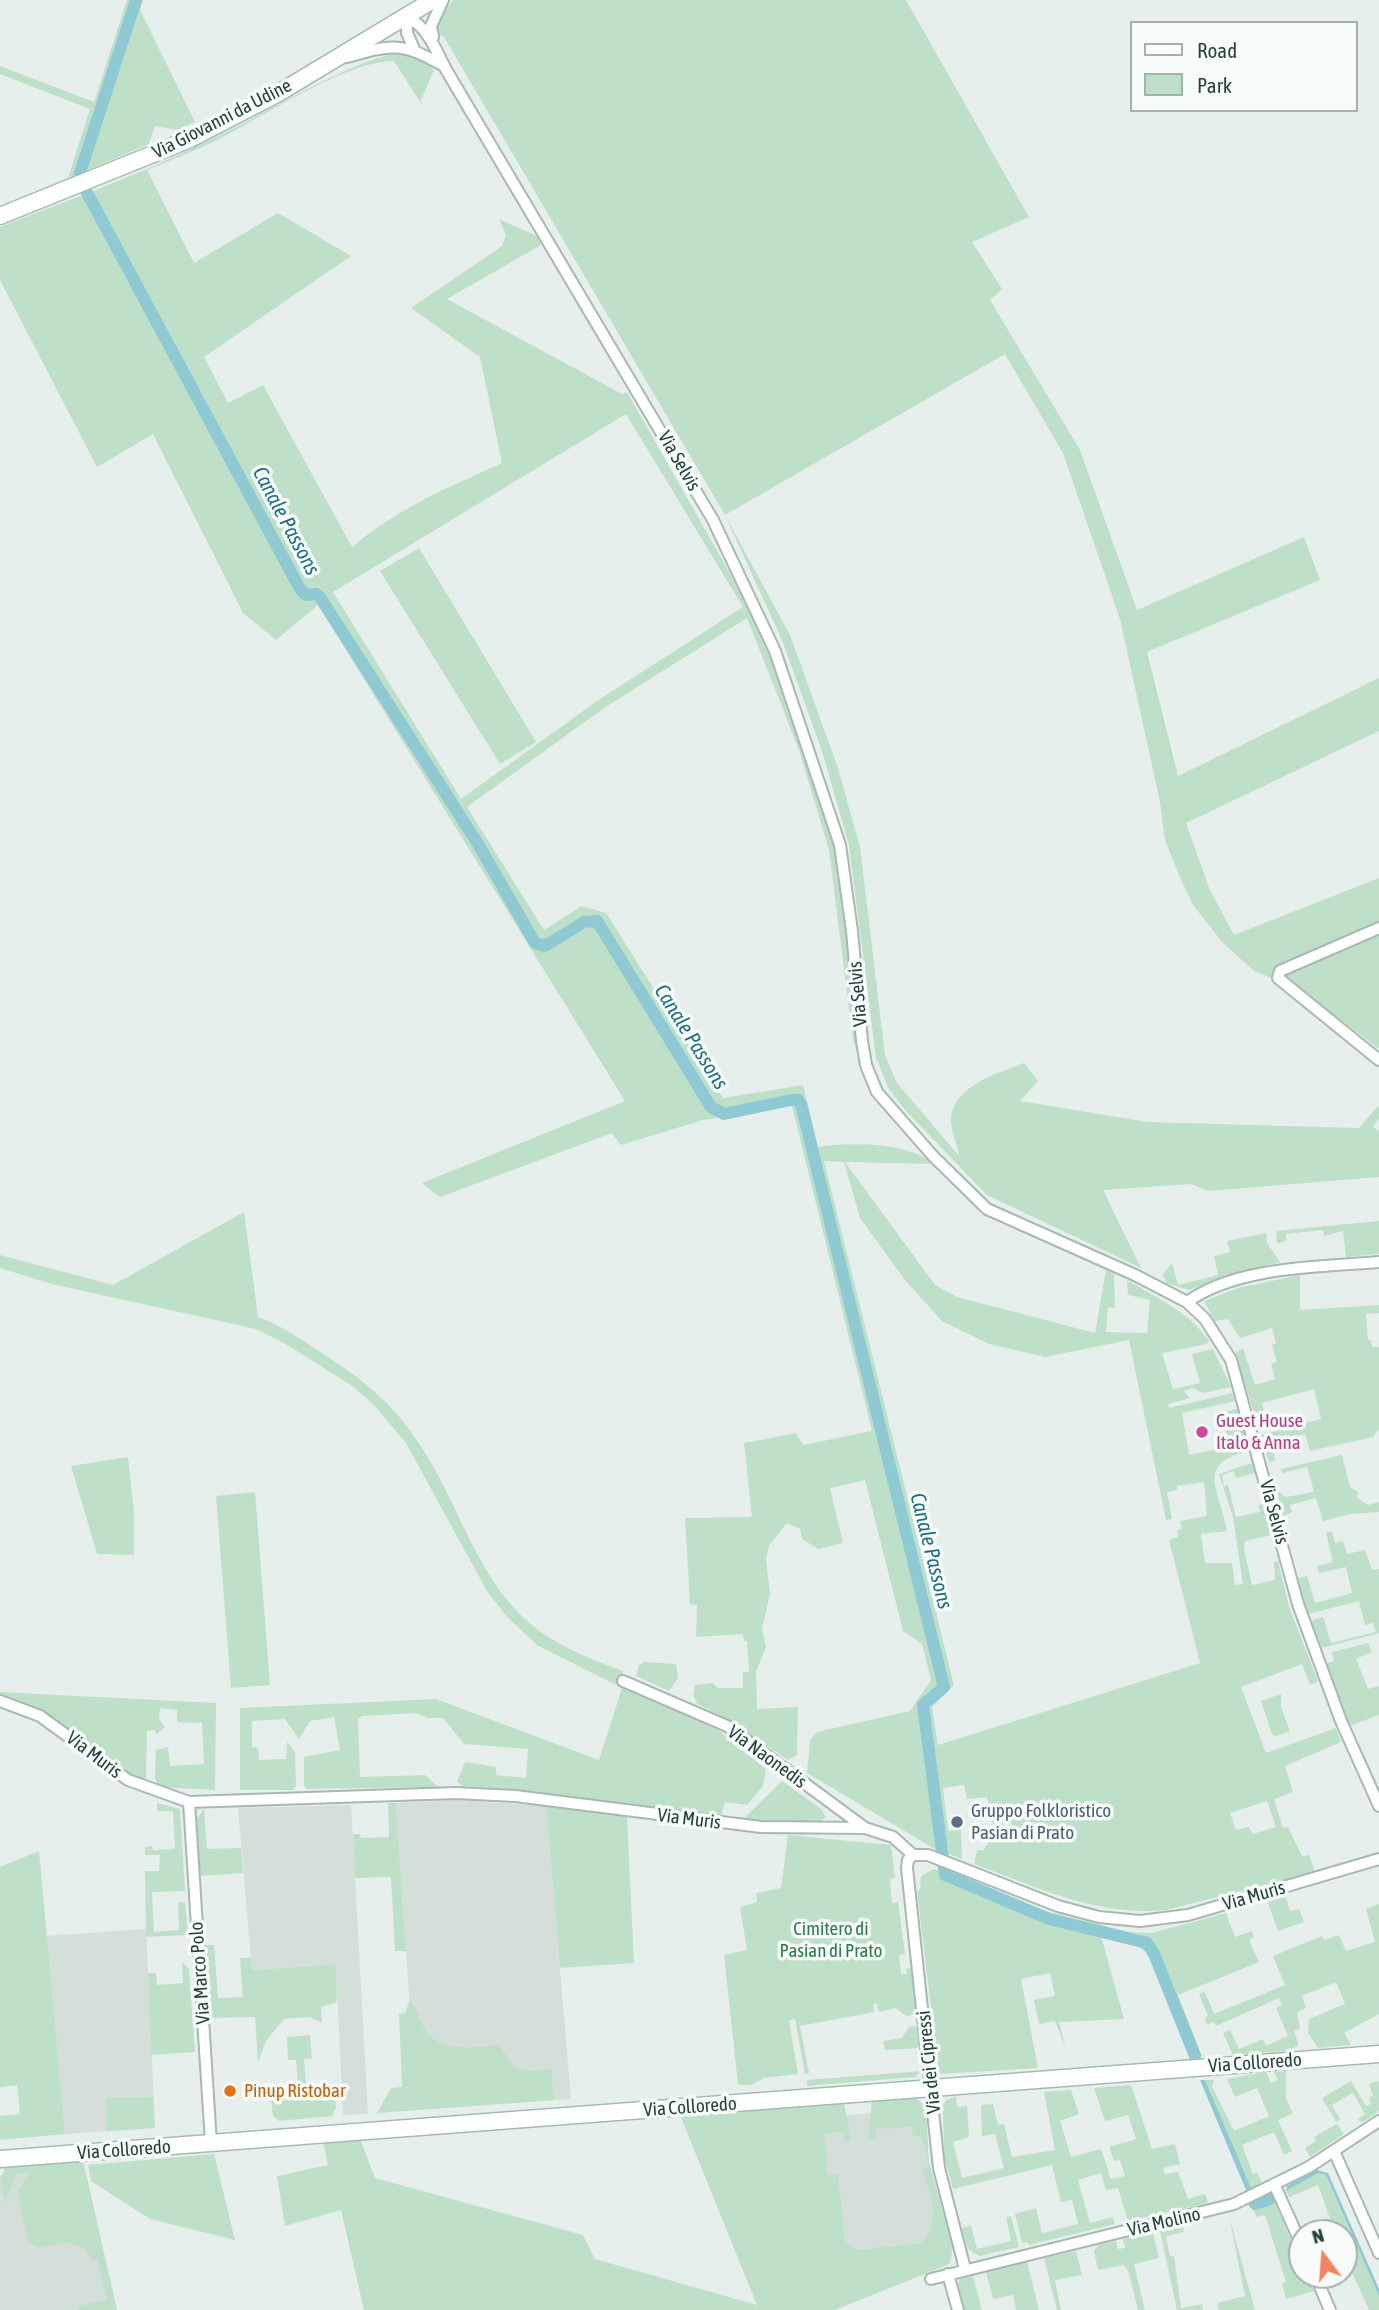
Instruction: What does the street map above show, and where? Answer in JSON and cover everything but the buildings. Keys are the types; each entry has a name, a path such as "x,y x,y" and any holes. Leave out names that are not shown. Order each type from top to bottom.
{"main road":[{"name":"Via Giovanni da Udine","path":"0,216 190,139 334,60 433,0"},
{"name":"Via Colloredo","path":"0,2159 1379,2054"}],"street":[{"path":"433,40 431,26 443,0"},
{"name":"Via Selvis","path":"407,16 426,28 444,66 713,520 775,651 840,845 852,931 862,1041 866,1065 877,1092 933,1156 987,1209 1091,1254 1187,1302 1205,1319 1231,1360 1298,1604 1341,1721 1379,1806"},
{"path":"407,16 407,33 414,49"},
{"name":"Via Selvis","path":"334,60 379,48 414,49 444,66"},
{"path":"1379,928 1280,971 1278,978 1379,1060"},
{"path":"1187,1302 1236,1281 1286,1269 1379,1262"},
{"name":"Via Naonedis","path":"623,1681 727,1726 865,1828"},
{"name":"Via Muris","path":"0,1701 40,1716 128,1780 189,1802 456,1793 515,1796 761,1827 865,1828 893,1838 913,1855 919,1853 936,1858 1058,1906 1100,1917 1140,1921 1188,1915 1379,1858"},
{"name":"Via Marco Polo","path":"189,1802 211,2143"},
{"name":"Via dei Cipressi","path":"913,1855 907,1868 939,2168 965,2269"},
{"name":"Via Molino","path":"931,2279 1220,2209 1251,2196 1277,2191 1379,2120"},
{"path":"1334,2151 1379,2253"},
{"path":"1277,2191 1290,2219"},
{"path":"948,2274 958,2310"},
{"path":"1321,2289 1331,2310"}],"shaded area":[{"path":"458,1800 546,1806 571,2099 417,2110 396,1803"},
{"path":"351,1805 368,2114 343,2115 336,1964 252,1970 238,1808"},
{"path":"146,1929 155,2128 65,2134 46,1936"},
{"path":"914,2110 949,2233 838,2293 823,2117"},
{"path":"85,2169 117,2310 0,2310 0,2175"}],"green space":[{"path":"127,0 143,0 140,10 195,122 177,130 155,126 149,144 68,178 90,109 0,74 0,66 94,102"},
{"path":"453,0 906,0 1029,217 972,242 1002,289 990,300 1080,450 1137,610 1304,537 1320,580 1147,652 1178,776 1379,678 1379,731 1186,823 1209,888 1234,935 1379,878 1379,921 1279,966 1276,980 1254,971 1223,943 1193,905 1165,840 1160,802 1120,619 1063,453 1005,354 725,515 444,37 436,33 438,21"},
{"path":"394,53 413,54 434,70 421,100 422,105 394,61 374,63 329,80 217,140 147,170 194,263 278,213 351,256 204,357 228,403 263,385 352,547 405,510 502,463 480,357 411,308 502,246 506,235 499,219 537,236 541,245 447,299 622,394 627,392 753,614 806,750 836,853 863,1068 853,1040 829,850 799,750 747,618 604,708 467,807 544,930 582,906 606,913 723,1098 803,1085 818,1147 878,1145 909,1151 933,1164 845,1162 935,1285 957,1297 1095,1333 1106,1270 1114,1274 1115,1308 1108,1307 1106,1332 1147,1333 1150,1300 1128,1295 1127,1280 1172,1306 1193,1322 1209,1341 1207,1344 1162,1353 1173,1389 1200,1383 1192,1354 1213,1349 1231,1387 1203,1393 1192,1388 1184,1391 1190,1398 1168,1404 1169,1408 1232,1393 1235,1401 1182,1413 1189,1455 1231,1446 1220,1413 1237,1409 1249,1451 1232,1456 1221,1463 1216,1471 1216,1491 1227,1531 1201,1534 1205,1563 1232,1563 1235,1585 1243,1584 1233,1517 1219,1474 1252,1463 1255,1473 1236,1478 1234,1471 1222,1475 1224,1486 1228,1485 1236,1517 1260,1512 1259,1505 1263,1504 1271,1535 1245,1541 1244,1549 1252,1585 1275,1580 1274,1562 1278,1561 1289,1607 1318,1681 1310,1685 1302,1664 1241,1687 1266,1753 1336,1728 1341,1742 1285,1766 1293,1792 1274,1799 1283,1828 1288,1827 1302,1856 1309,1855 1315,1872 1166,1910 1141,1911 1092,1905 1044,1891 974,1864 977,1850 984,1850 990,1839 1025,1831 1009,1824 993,1825 987,1797 967,1799 964,1785 943,1788 948,1831 961,1830 962,1859 935,1849 807,1773 810,1740 817,1732 910,1711 931,1680 922,1644 903,1631 865,1480 830,1488 843,1543 818,1549 802,1539 800,1529 787,1523 769,1545 766,1559 770,1594 762,1629 766,1647 756,1672 757,1709 798,1707 797,1755 788,1760 724,1717 697,1704 693,1694 695,1685 713,1683 718,1688 743,1688 743,1672 749,1672 747,1641 744,1641 743,1634 696,1637 697,1605 690,1604 685,1518 752,1517 744,1443 796,1433 803,1445 872,1431 792,1106 703,1120 621,1145 612,1133 440,1197 422,1183 625,1101 318,605 276,640 243,613 153,434 97,467 0,280 0,227 152,167 334,76","holes":["626,414 743,607 597,701 461,799 333,592","824,1161 844,1162 860,1218 905,1280 942,1321 989,1344 1045,1357 1129,1340 1166,1520 1172,1519 1167,1492 1177,1490 1177,1486 1204,1482 1207,1516 1180,1521 1182,1529 1177,1530 1178,1537 1169,1540 1200,1663 938,1745 932,1707 954,1685","1267,1801 1276,1827 1253,1834 1249,1827 1236,1830 1230,1813"]},
{"path":"725,515 790,635 838,768 860,847 885,1055 897,1083 959,1156 951,1118 960,1097 979,1082 1024,1063 1038,1081 1020,1101 1148,1122 1359,1128 1379,1105 1379,1118 1373,1127 1379,1131 1379,1177 1209,1191 1191,1184 1103,1190 1141,1268 987,1195 904,1109 888,1087 876,1058 849,845 822,751 782,640"},
{"path":"419,548 536,742 500,764 380,571"},
{"path":"1379,933 1379,1049 1284,977 1288,971"},
{"path":"244,1212 258,1317 288,1331 342,1367 388,1404 427,1456 488,1573 526,1620 564,1646 623,1671 623,1688 718,1730 766,1769 763,1786 747,1805 725,1802 721,1817 518,1790 463,1786 457,1782 465,1762 496,1767 496,1775 526,1778 528,1749 464,1744 443,1718 428,1718 416,1713 362,1716 358,1719 360,1777 425,1775 438,1787 307,1789 304,1785 304,1757 340,1750 334,1717 310,1721 299,1739 285,1719 252,1721 252,1747 258,1748 259,1760 286,1759 287,1742 295,1752 296,1786 293,1790 240,1790 240,1708 436,1699 599,1760 622,1688 537,1645 507,1617 487,1591 406,1443 374,1405 351,1385 284,1343 256,1329 52,1284 0,1268 0,1255 113,1285"},
{"path":"1379,1221 1379,1254 1346,1257 1343,1231 1324,1236 1323,1230 1286,1234 1286,1240 1279,1244 1276,1241 1277,1231"},
{"path":"1266,1233 1267,1243 1280,1262 1235,1273 1189,1290 1166,1283 1163,1274 1172,1263 1178,1285 1218,1275 1214,1256 1230,1252 1227,1241"},
{"path":"1300,1275 1300,1310 1379,1305 1379,1313 1366,1314 1368,1339 1371,1340 1372,1347 1379,1347 1379,1429 1373,1437 1310,1451 1305,1434 1271,1443 1275,1460 1269,1462 1261,1435 1321,1419 1314,1389 1262,1403 1264,1414 1256,1419 1235,1354 1243,1348 1255,1385 1275,1379 1271,1364 1277,1362 1272,1345 1276,1343 1272,1328 1240,1338 1228,1319 1215,1321 1204,1301 1238,1288"},
{"path":"1342,1455 1350,1487 1359,1493 1356,1497 1368,1505 1379,1502 1379,1512 1350,1514 1323,1521 1316,1498 1290,1505 1292,1512 1283,1516 1277,1490 1286,1497 1314,1492 1307,1467 1282,1473 1281,1469"},
{"path":"128,1457 134,1512 134,1555 97,1554 71,1466"},
{"path":"255,1492 270,1685 231,1688 216,1496"},
{"path":"1332,1531 1335,1543 1343,1541 1347,1554 1365,1550 1372,1570 1379,1569 1379,1633 1322,1648 1311,1621 1323,1617 1331,1643 1376,1632 1373,1623 1365,1625 1359,1601 1308,1614 1298,1578 1307,1576 1315,1603 1352,1593 1346,1567 1319,1573 1317,1566 1333,1562 1326,1533"},
{"path":"1368,1643 1372,1652 1356,1659 1368,1689 1379,1686 1379,1715 1349,1726 1327,1663 1334,1661 1332,1652"},
{"path":"645,1662 676,1664 678,1678 669,1691 636,1676 639,1665"},
{"path":"0,1692 216,1703 215,1790 158,1787 155,1777 156,1750 168,1747 170,1766 204,1764 202,1723 177,1722 177,1710 160,1708 159,1720 165,1727 156,1735 155,1730 147,1731 146,1779 142,1783 126,1775 41,1712 0,1695"},
{"path":"1281,1694 1281,1707 1290,1731 1276,1736 1272,1734 1261,1701"},
{"path":"782,1781 820,1808 826,1817 798,1825 743,1819"},
{"path":"157,1803 180,1809 185,1891 152,1892 154,1932 179,1930 178,1902 185,1902 188,1935 146,1937 145,1871 159,1871 160,1855 145,1855 145,1847 152,1846 153,1850 175,1849 173,1811 157,1811"},
{"path":"388,1803 396,1803 406,1951 395,1951 391,1877 355,1878 353,1834 360,1834 361,1838 389,1837"},
{"path":"546,1806 627,1817 634,1963 560,1968"},
{"path":"204,1809 207,1849 241,1848 243,1873 200,1876 196,1820"},
{"name":"Cimitero di Pasian di Prato","path":"788,1835 891,1845 895,1878 890,1879 892,1903 898,1902 905,1954 899,1955 901,1974 907,1974 906,1969 911,1968 916,2014 906,2016 896,2008 879,2012 877,2003 873,2004 874,2012 800,2026 809,2073 805,2074 795,2019 789,2020 798,2074 764,2078 751,2085 738,2085 724,1955 747,1950 740,1907 757,1902 756,1893 781,1888"},
{"path":"39,1851 65,2134 0,2140 0,2116 20,2114 17,2085 0,2087 0,1867"},
{"path":"934,1869 1046,1911 1129,1932 1152,1933 1226,1913 1235,1937 1252,1931 1254,1937 1249,1940 1259,1962 1178,1995 1202,2056 1190,2057 1148,1953 1137,1946 1101,1936 1124,2019 1059,2022 1066,2049 1055,2021 1039,2024 1034,2000 1055,1996 1050,1973 1021,1979 1038,2068 939,2074 917,1891 920,1889 921,1876"},
{"path":"1285,1895 1290,1911 1299,1909 1304,1922 1278,1931 1267,1900"},
{"path":"1379,1904 1379,2014 1344,2033 1351,2045 1318,2048 1308,2033 1309,2019 1345,2004 1336,1982 1302,1996 1306,2008 1297,2012 1300,2028 1294,2031 1299,2045 1288,2051 1233,2055 1223,2033 1230,2030 1239,2049 1263,2039 1266,2046 1288,2036 1276,2008 1282,2005 1279,1998 1216,2026 1214,2022 1207,2025 1205,2019 1208,2016 1199,1994 1205,1992 1214,2014 1285,1985 1273,1956 1322,1936 1324,1940 1339,1935 1346,1951 1375,1942 1366,1909"},
{"path":"205,1945 214,1945 218,1998 243,1997 240,1958 251,1957 252,1970 336,1964 337,2002 321,2007 322,2023 310,2017 284,2019 266,2041 258,2062 255,2017 210,2018"},
{"path":"182,1962 189,1969 195,2052 151,2055 148,1973 156,1973 157,1985 183,1983"},
{"path":"410,1999 428,2034 436,2041 456,2047 499,2045 514,2067 529,2071 551,2069 554,2100 377,2113 391,2088 402,2087 399,2014 405,2013"},
{"path":"918,2026 920,2048 885,2050 883,2041 902,2038 909,2027"},
{"path":"310,2035 312,2058 304,2059 307,2097 335,2095 336,2108 332,2116 279,2121 273,2116 271,2100 299,2098 296,2060 288,2060 287,2037"},
{"path":"921,2071 915,2077 807,2086 807,2080"},
{"path":"1286,2071 1286,2098 1293,2114 1278,2120 1292,2151 1284,2155 1274,2132 1242,2145 1253,2174 1257,2172 1262,2183 1251,2188 1205,2080 1214,2080 1212,2086 1234,2131 1269,2116 1257,2088 1235,2097 1227,2079 1266,2072 1271,2083 1278,2080 1274,2072"},
{"path":"1351,2081 1366,2106 1371,2104 1369,2097 1373,2096 1369,2084 1379,2081 1379,2111 1361,2123 1358,2119 1365,2114 1353,2093 1332,2105 1340,2119 1337,2123 1322,2098"},
{"path":"1131,2085 1152,2149 1175,2144 1180,2164 1163,2168 1165,2174 1178,2172 1188,2199 1205,2194 1208,2203 1128,2221 1118,2188 1106,2190 1101,2173 1078,2180 1090,2223 1113,2217 1115,2224 1029,2245 1028,2242 1022,2243 1015,2214 1036,2208 1042,2233 1078,2224 1072,2200 1061,2202 1052,2165 953,2189 944,2156 943,2105 946,2100 956,2096 957,2107 967,2106 969,2137 953,2142 962,2178 1004,2168 995,2134 982,2136 981,2105 993,2104 998,2125 1004,2124 1012,2157 1055,2150 1044,2092 1071,2090 1079,2114 1060,2121 1071,2157 1101,2149 1111,2179 1125,2176 1120,2160 1114,2161 1109,2147 1136,2139 1128,2115 1105,2121 1094,2088"},
{"path":"153,2097 155,2128 106,2131 106,2098"},
{"path":"914,2097 926,2106 929,2164 921,2136 913,2136 912,2127 876,2129 876,2140 868,2141 872,2100"},
{"path":"844,2103 851,2141 844,2142 843,2131 825,2134 828,2175 838,2175 845,2242 858,2250 921,2243 928,2235 933,2217 931,2198 922,2169 930,2166 953,2247 950,2263 835,2310 364,2310 341,2210 285,2226 277,2176 328,2165 323,2142 360,2139 375,2178 583,2235 595,2259 757,2305 680,2115"},
{"path":"1337,2124 1344,2134 1310,2157 1305,2148 1316,2141 1314,2137"},
{"path":"214,2154 235,2240 150,2219 91,2181 88,2165"},
{"path":"83,2161 117,2310 78,2310 77,2307 107,2299 97,2260 92,2261 84,2248 66,2242 39,2248 28,2242 17,2192 29,2173 17,2174 5,2202 0,2183 5,2167"},
{"path":"1318,2173 1326,2175 1345,2219 1330,2219 1318,2185 1289,2197 1286,2191"},
{"path":"1273,2199 1288,2233 1288,2289 1314,2291 1286,2299 1282,2283 1286,2282 1265,2215 1257,2217 1253,2209"},
{"path":"1011,2216 1019,2247 979,2256 968,2249 962,2228 971,2225 977,2249 1011,2241 1006,2217"},
{"path":"1229,2216 1255,2310 1219,2310 1217,2303 1245,2296"},
{"path":"1183,2226 1184,2232 1166,2236 1170,2256 1174,2256 1181,2308 1202,2304 1203,2310 1177,2310 1160,2231"},
{"path":"1153,2233 1159,2258 1134,2264 1145,2310 1138,2310 1129,2273 1124,2265 1098,2270 1094,2251 1098,2245 1116,2241 1118,2249 1125,2248 1123,2239"},
{"path":"1358,2248 1379,2296 1379,2310 1369,2310 1358,2286"},
{"path":"1076,2251 1082,2275 1055,2280 1061,2310 1057,2310 1044,2258"},
{"path":"1027,2261 1039,2310 1016,2310 1013,2295 993,2299 986,2272"},
{"path":"973,2276 982,2310 963,2310 957,2285 960,2279"}],"water":[{"path":"1200,2080 1205,2080 1251,2188 1246,2190"},
{"path":"1317,2170 1328,2173 1348,2219 1345,2219 1326,2175 1318,2173 1286,2191 1287,2186"},
{"path":"1358,2241 1379,2289 1379,2296 1358,2248"}],"waterway":[{"name":"Canale Passons","path":"136,0 80,173 85,189 300,589 306,595 316,594 320,597 478,844 535,943 545,946 584,922 597,921 711,1107 724,1114 791,1100 798,1100 801,1104 944,1687 923,1705 945,1875 1049,1919 1147,1943 1154,1954 1195,2056"},
{"name":"Canale Passons","path":"1255,2204 1270,2199"}],"place":[{"name":"Guest House Italo & Anna","path":"1202,1432"},
{"name":"Gruppo Folkloristico Pasian di Prato","path":"957,1822"},
{"name":"Pinup Ristobar","path":"230,2091"}]}
